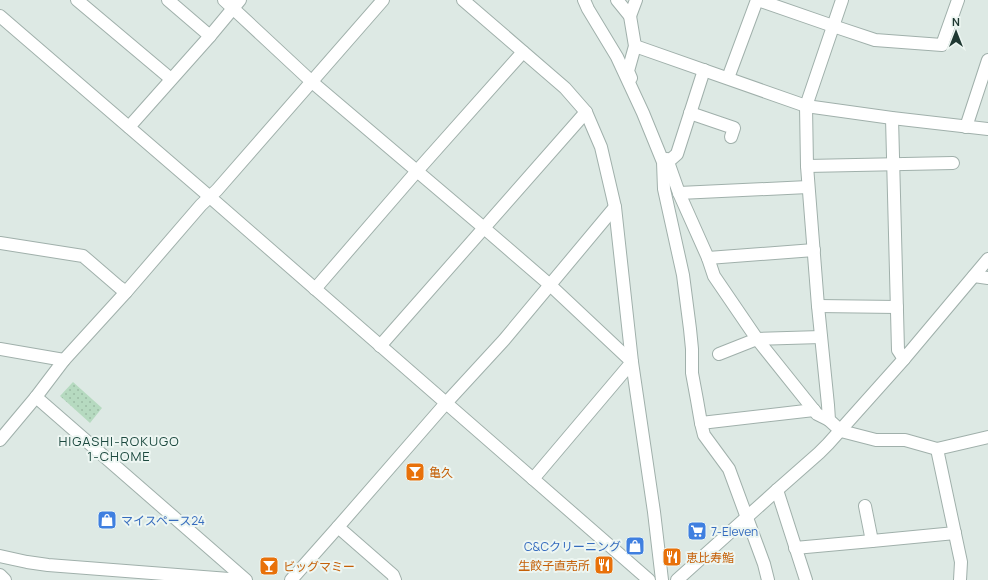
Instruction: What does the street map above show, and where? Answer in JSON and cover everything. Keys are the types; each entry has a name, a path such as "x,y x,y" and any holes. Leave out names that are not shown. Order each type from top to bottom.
{"street":[{"path":"77,0 171,79"},
{"path":"168,0 210,36"},
{"path":"224,0 237,4 312,82 550,285 632,362"},
{"path":"0,440 36,397 64,360 126,292 201,205 217,190 383,0"},
{"path":"463,0 566,88 586,112 601,148 615,207 632,362 653,504 662,580"},
{"path":"584,0 618,57 663,162 664,189 683,275 692,349 692,374 704,435 729,469 764,564 768,580"},
{"path":"618,0 630,16 635,46 628,71 668,162 679,193 708,258 714,276 757,339 817,414 829,420 841,431 876,440 905,440 937,449 988,437"},
{"path":"630,16 636,0"},
{"path":"728,78 757,0 875,40 942,45 958,0"},
{"path":"829,420 808,186 806,106 842,0"},
{"path":"129,128 237,4"},
{"path":"0,16 649,580"},
{"path":"635,46 806,106 988,129"},
{"path":"315,289 523,52"},
{"path":"966,127 988,60"},
{"path":"668,162 677,154 704,70"},
{"path":"380,346 586,112"},
{"path":"690,113 734,128 731,137"},
{"path":"892,118 898,350 904,359"},
{"path":"807,166 953,163"},
{"path":"679,193 808,186"},
{"path":"291,580 446,403 504,340 615,207"},
{"path":"0,243 83,256 126,292"},
{"path":"708,258 814,250"},
{"path":"677,580 819,453 841,431 988,259"},
{"path":"974,276 988,278"},
{"path":"818,306 897,306"},
{"path":"719,354 757,339 821,337"},
{"path":"0,349 64,360"},
{"path":"533,479 632,362"},
{"path":"36,397 246,580"},
{"path":"701,423 814,410"},
{"path":"937,449 961,562 960,580"},
{"path":"777,490 806,580"},
{"path":"865,506 872,541"},
{"path":"338,527 393,575 395,580"},
{"path":"796,548 955,533"},
{"path":"0,556 48,565 180,578 242,580"},
{"path":"0,575 5,580"}],"green space":[{"path":"73,382 102,408 90,423 60,396"}],"place":[{"name":"亀久","path":"415,472"},
{"name":"マイスペース24","path":"107,520"},
{"name":"7-Eleven","path":"697,531"},
{"name":"C&Cクリーニング","path":"635,546"},
{"name":"恵比寿鮨","path":"672,557"},
{"name":"生餃子直売所","path":"604,565"},
{"name":"ビッグマミー","path":"269,566"}],"district":[{"name":"HIGASHI-ROKUGO 1-CHOME","path":"119,448"}]}
